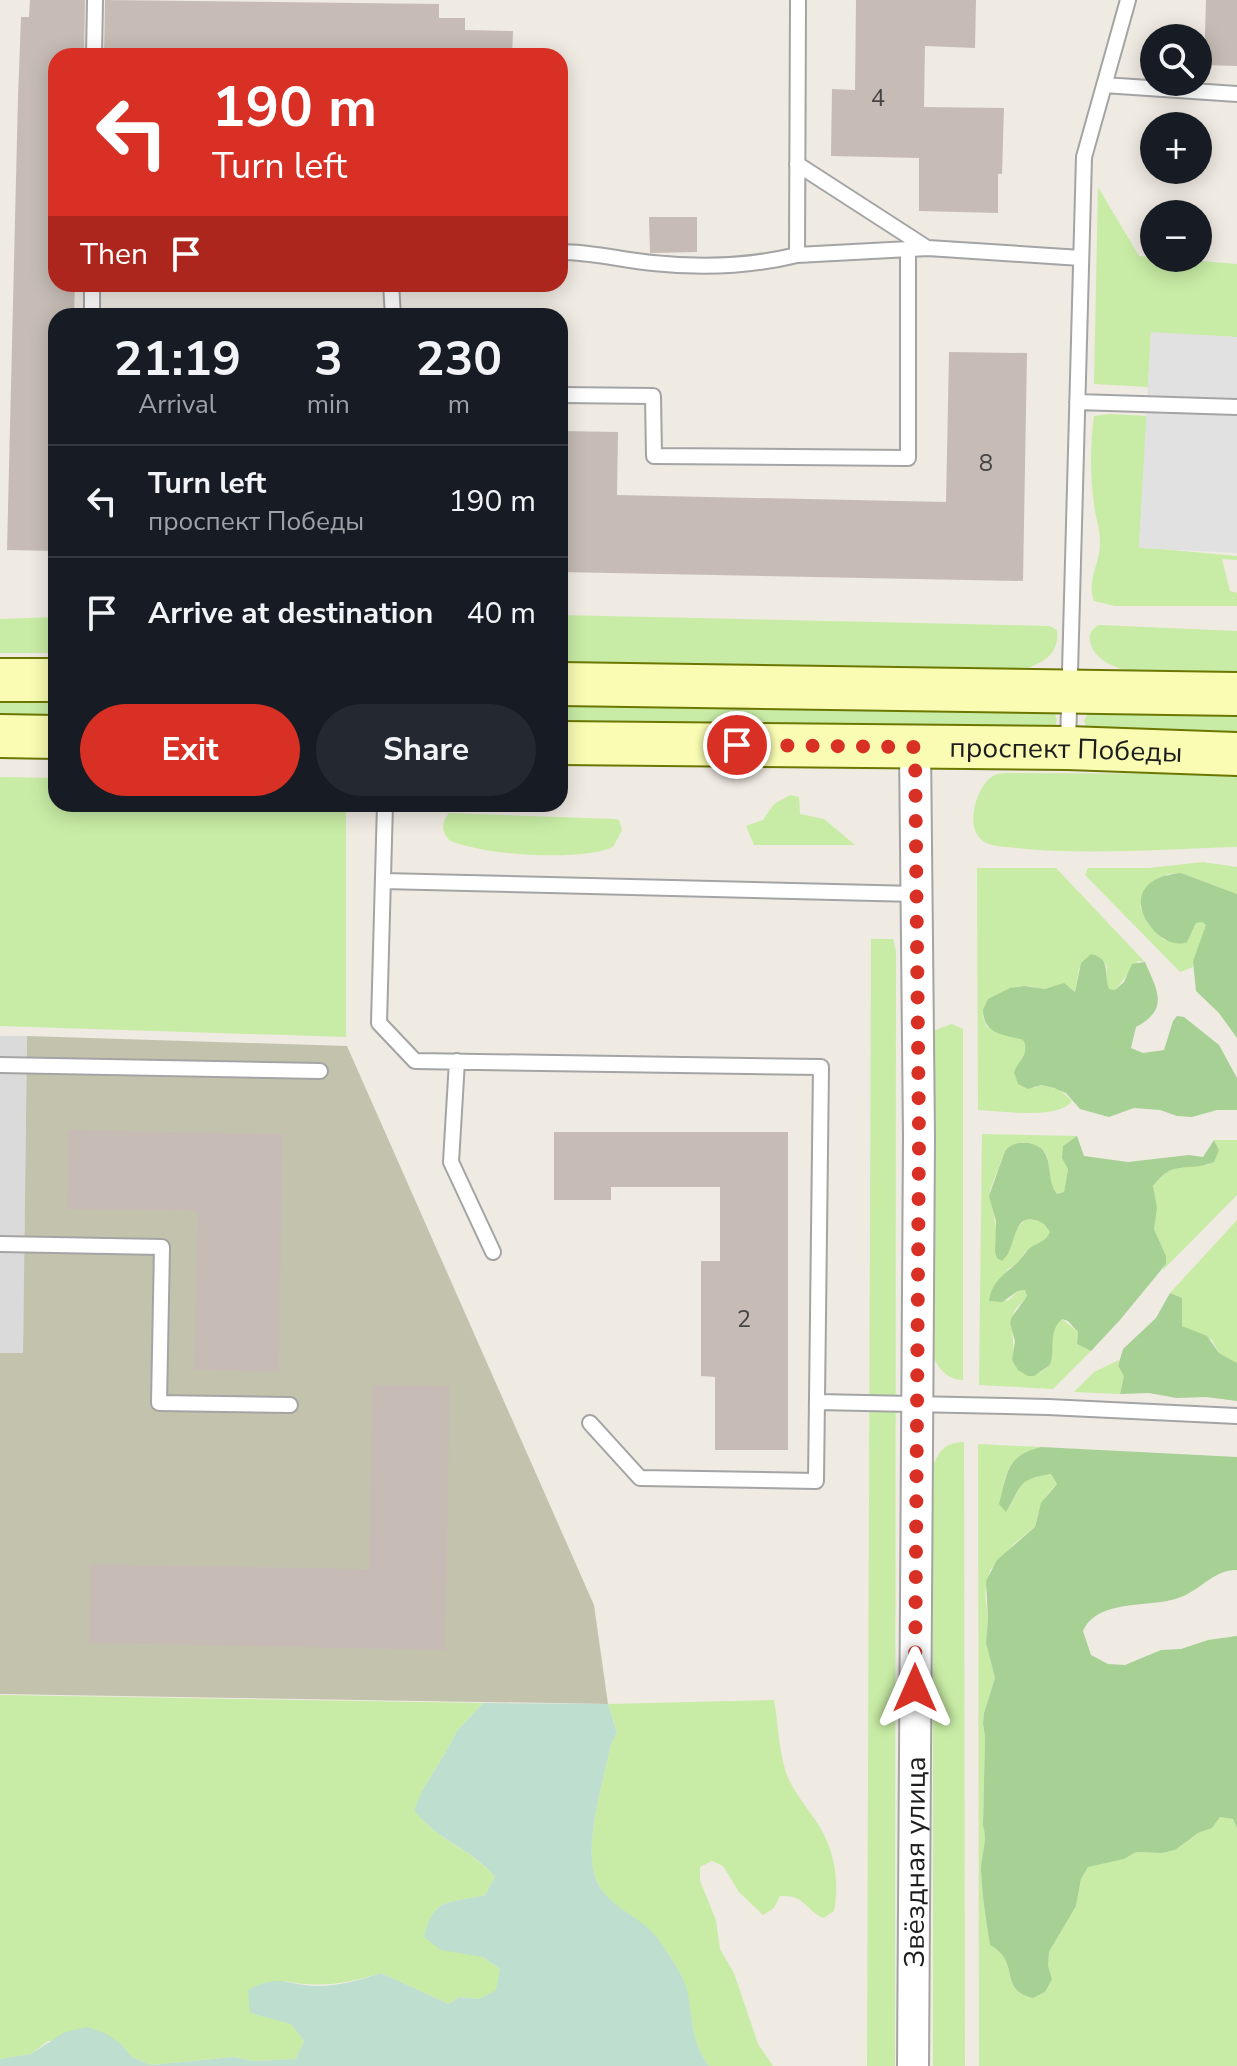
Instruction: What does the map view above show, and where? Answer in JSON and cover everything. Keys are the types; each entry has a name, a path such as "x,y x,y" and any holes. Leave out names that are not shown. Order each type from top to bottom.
{"main road":[{"path":"0,680 48,680"},
{"name":"проспект Победы","path":"568,684 1237,694"},
{"path":"0,736 48,737"},
{"name":"проспект Победы","path":"568,743 1068,748 1237,754"}],"street":[{"name":"Звёздная улица","path":"913,2066 919,1137 915,747"}],"lane":[{"path":"94,48 95,0"},
{"path":"797,255 798,0"},
{"path":"1068,748 1084,157 1128,0"},
{"path":"1104,85 1237,94"},
{"path":"797,164 928,248"},
{"path":"568,252 589,252 654,263 694,264 928,248 1081,258"},
{"path":"568,395 653,396 654,456 908,458 908,250"},
{"path":"1077,402 1237,407"},
{"path":"385,812 379,1023 415,1061 821,1067 816,1481 640,1478 590,1423"},
{"path":"383,881 916,894"},
{"path":"457,1061 451,1162 493,1252"},
{"path":"0,1065 320,1071"},
{"path":"0,1244 162,1247 159,1403 290,1405"},
{"path":"817,1402 1237,1416"}],"shaded area":[{"path":"1151,332 1237,337 1237,553 1139,548"},
{"path":"0,1036 27,1036 23,1354 0,1353"},
{"path":"27,1036 347,1046 594,1605 608,1704 0,1694 0,1353 23,1353"},
{"path":"483,1703 608,1704 617,1733 611,1744 595,1818 592,1858 595,1875 606,1895 652,1932 674,1962 685,1984 696,2041 709,2066 0,2066 0,2059 31,2054 65,2032 87,2027 105,2033 121,2044 132,2057 151,2065 234,2057 253,2061 296,2059 304,2041 291,2024 250,2013 248,1990 267,1982 325,1986 381,1973 449,2004 459,1997 479,1999 496,1990 500,1969 483,1957 441,1950 424,1937 438,1908 453,1901 485,1895 495,1877 476,1859 434,1830 414,1810 457,1731"}],"green space":[{"path":"1098,187 1140,256 1140,272 1212,272 1212,262 1237,264 1237,337 1151,333 1148,387 1094,384"},
{"path":"1094,416 1147,416 1139,547 1237,556 1237,560 1222,559 1230,591 1237,593 1237,606 1115,606 1094,601 1092,585 1100,541 1092,482 1092,438"},
{"path":"568,615 1050,626 1057,630 1056,645 1049,656 1023,670 568,664"},
{"path":"48,617 48,653 0,653 0,619"},
{"path":"1099,625 1237,631 1237,675 1156,675 1115,666 1100,658 1091,645 1090,633"},
{"path":"0,696 48,696 48,717 0,717"},
{"path":"568,703 1045,709 1055,714 1055,727 568,725"},
{"path":"1089,710 1237,713 1237,734 1087,728 1084,721"},
{"path":"1012,773 1237,774 1237,847 1093,851 1036,850 988,844 974,828 976,801 991,777"},
{"path":"0,777 48,778 48,812 346,812 346,1037 0,1026"},
{"path":"790,795 799,797 800,814 824,819 855,845 754,845 746,826 763,820 774,804"},
{"path":"449,813 614,819 619,820 622,830 613,847 598,852 555,855 506,853 449,840 443,826"},
{"path":"1203,862 1237,867 1237,894 1181,873 1167,874 1140,906 1147,923 1164,940 1187,941 1196,923 1202,922 1207,926 1193,967 1180,972 1085,875 1088,868 1149,868"},
{"path":"977,868 1056,868 1145,962 1138,961 1115,990 1108,989 1107,966 1098,956 1079,968 1075,992 1064,985 1046,989 1019,986 1006,990 996,998 983,1016 987,1027 1023,1040 1026,1051 1020,1061 1034,1088 1041,1085 1060,1090 1072,1101 1055,1111 978,1110"},
{"path":"1181,873 1237,894 1237,1038 1219,1013 1196,991 1193,961 1206,925 1196,923 1187,942 1175,943 1162,938 1151,928 1144,915 1141,901 1145,889 1158,879"},
{"path":"871,939 893,939 896,952 895,2066 867,2066"},
{"path":"1091,954 1102,959 1109,989 1115,990 1124,982 1132,964 1145,962 1156,990 1157,1006 1147,1020 1136,1027 1131,1048 1143,1053 1164,1050 1173,1021 1177,1016 1184,1017 1219,1045 1237,1078 1237,1110 1217,1110 1192,1117 1134,1108 1109,1117 1080,1109 1066,1093 1054,1088 1041,1085 1028,1089 1018,1084 1014,1072 1025,1053 1025,1045 1023,1040 991,1029 983,1010 988,999 1010,988 1024,986 1045,989 1064,983 1075,992 1081,963"},
{"path":"952,1024 963,1029 963,1380 943,1372 932,1353 935,1030"},
{"path":"982,1134 1077,1136 1063,1146 1068,1169 1064,1192 1057,1194 1052,1185 1047,1155 1043,1150 1022,1142 1005,1151 990,1190 996,1229 995,1252 1025,1220 1040,1222 1050,1232 1048,1238 1025,1252 1019,1262 1008,1269 990,1295 1008,1301 1018,1291 1025,1290 1027,1296 1015,1310 1013,1318 1012,1360 1040,1373 1050,1365 1053,1334 1062,1319 1078,1332 1077,1344 1091,1351 1053,1389 979,1385"},
{"path":"1077,1136 1084,1156 1128,1162 1189,1155 1203,1157 1214,1140 1219,1150 1214,1162 1174,1169 1153,1186 1157,1208 1154,1229 1166,1256 1166,1264 1120,1320 1091,1351 1077,1344 1078,1332 1062,1319 1053,1335 1050,1365 1034,1376 1028,1376 1018,1370 1012,1360 1015,1341 1010,1323 1027,1296 1025,1290 1002,1302 989,1301 992,1289 999,1280 1050,1232 1038,1221 1022,1222 1002,1261 995,1252 996,1221 989,1196 1005,1151 1022,1143 1037,1146 1043,1151 1053,1187 1057,1194 1064,1192 1068,1169 1062,1158 1063,1146"},
{"path":"1214,1140 1237,1140 1237,1195 1163,1270 1166,1256 1154,1229 1156,1208 1153,1186 1177,1168 1208,1165 1219,1150"},
{"path":"1237,1220 1237,1363 1219,1353 1212,1340 1182,1326 1182,1298 1170,1293"},
{"path":"1170,1293 1182,1298 1182,1326 1207,1336 1219,1353 1237,1363 1237,1401 1206,1397 1177,1398 1149,1393 1120,1394 1124,1376 1118,1366 1123,1349 1156,1318"},
{"path":"1119,1360 1118,1366 1124,1376 1120,1394 1074,1392 1094,1372"},
{"path":"964,1442 965,2066 933,2066 933,1465 945,1448"},
{"path":"978,1444 1041,1447 1020,1456 1008,1470 1004,1489 1006,1512 1021,1486 1030,1479 1051,1474 1057,1484 1042,1504 1035,1527 990,1570 985,1594 988,1619 986,1643 995,1678 983,1724 985,1837 981,1870 990,1945 1000,1952 1012,1982 1022,1994 1033,1998 1045,1992 1049,1952 1076,1906 1081,1879 1088,1866 1124,1859 1136,1852 1175,1850 1198,1833 1212,1828 1220,1817 1233,1819 1237,1828 1237,2066 979,2066"},
{"path":"1041,1447 1237,1457 1237,1570 1214,1576 1188,1594 1169,1601 1113,1608 1091,1620 1083,1631 1091,1655 1108,1664 1125,1665 1161,1650 1181,1649 1208,1640 1237,1636 1237,1828 1233,1819 1220,1817 1212,1828 1198,1833 1175,1850 1136,1852 1124,1859 1088,1867 1081,1879 1076,1906 1049,1952 1048,1966 1052,1979 1045,1992 1033,1998 1016,1988 1005,1960 990,1945 981,1870 985,1837 983,1724 995,1678 986,1643 986,1581 997,1560 1035,1527 1041,1503 1057,1484 1051,1474 1031,1479 1021,1486 1006,1512 999,1504 1014,1461"},
{"path":"0,1695 483,1703 457,1731 423,1789 415,1810 434,1830 476,1859 495,1877 485,1895 453,1901 438,1908 424,1937 483,1957 500,1969 497,1990 479,1999 459,1997 449,2004 381,1973 333,1984 284,1981 273,2017 291,2024 304,2041 296,2059 253,2061 234,2057 151,2065 132,2057 121,2044 48,2041 31,2054 0,2059"},
{"path":"774,1700 785,1770 822,1831 831,1853 836,1876 834,1911 823,1918 800,1900 780,1896 774,1908 763,1915 739,1892 723,1866 712,1861 700,1867 700,1881 716,1920 720,1949 734,1973 758,2044 773,2066 709,2066 696,2041 688,1995 678,1969 656,1938 606,1896 595,1875 592,1838 595,1818 611,1744 617,1733 608,1704"}],"building":[{"path":"30,0 85,0 84,48 48,48 48,292 75,292 74,308 48,308 48,551 7,550 21,17 29,17"},
{"path":"105,0 439,4 439,18 465,18 465,30 513,31 512,48 104,48"},
{"path":"856,0 976,0 975,48 925,46 924,107 1004,108 998,213 919,211 919,158 831,156 832,89 855,90"},
{"path":"1206,0 1237,0 1237,66 1212,65 1212,24 1205,24"},
{"path":"649,217 697,217 697,252 650,253"},
{"path":"949,352 1027,353 1023,581 568,572 568,431 618,432 617,495 946,502"},
{"path":"68,1130 283,1134 279,1372 194,1370 197,1211 67,1209"},
{"path":"554,1132 788,1132 788,1450 715,1450 715,1377 701,1376 701,1261 720,1261 720,1187 611,1187 611,1200 554,1200"},
{"path":"372,1385 450,1386 445,1650 89,1643 90,1564 369,1569"}],"route":[{"path":"737,745 915,747 919,1137 915,1688"}]}
